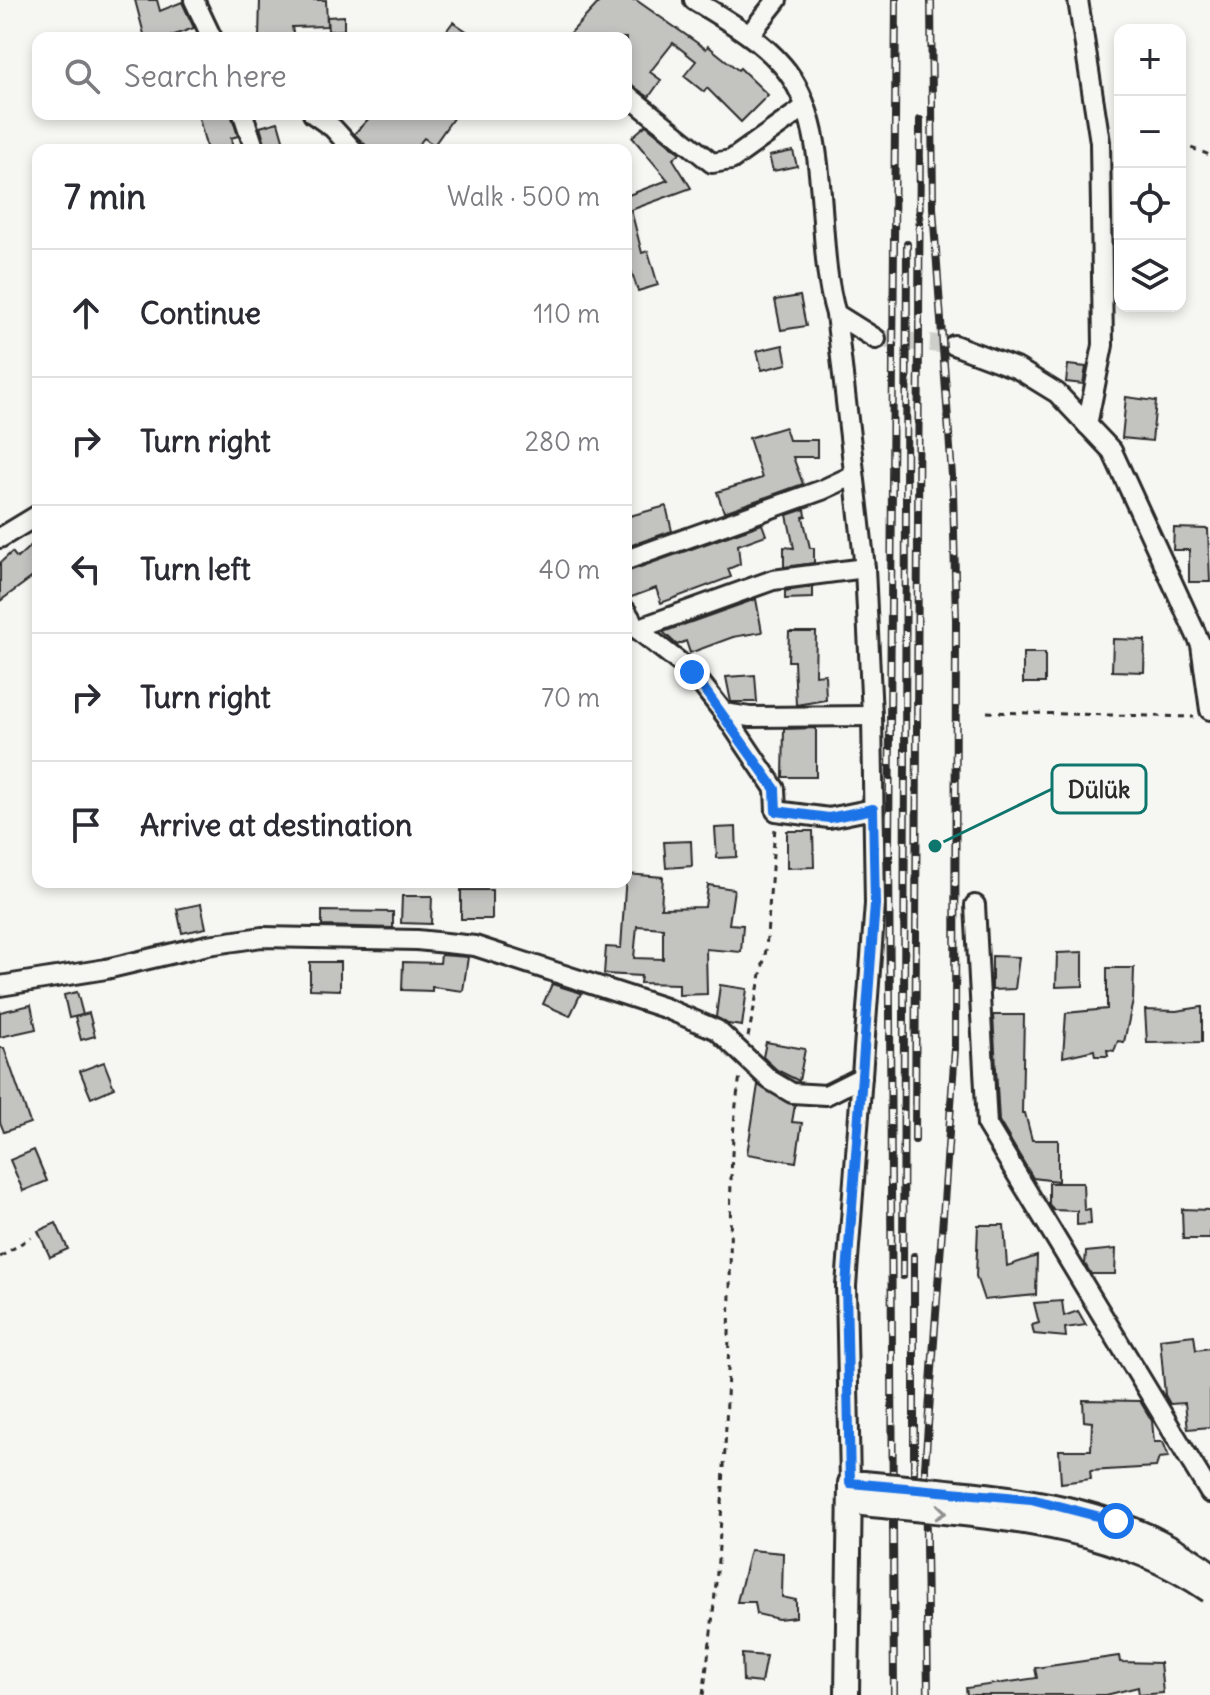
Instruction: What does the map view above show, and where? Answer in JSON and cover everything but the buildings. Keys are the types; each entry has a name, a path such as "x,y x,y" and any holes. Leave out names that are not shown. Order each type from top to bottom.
{"street":[{"path":"194,0 209,32"},
{"path":"694,0 749,35 784,66 810,116 828,286 836,314 865,568 872,716 875,904 846,1286 857,1494 847,1695"},
{"path":"749,35 777,0"},
{"path":"1078,0 1100,142 1103,345 1087,425"},
{"path":"632,99 712,163 731,160 805,107"},
{"path":"245,120 253,144"},
{"path":"322,120 348,144"},
{"path":"836,314 876,339"},
{"path":"954,345 1018,369 1057,393 1112,451 1201,645 1202,714"},
{"path":"632,558 822,490 854,475"},
{"path":"0,538 32,519"},
{"path":"637,629 773,580 865,568"},
{"path":"632,621 637,629 692,672 724,713 775,789 776,811 829,818 873,809"},
{"path":"724,713 750,717 872,716"},
{"path":"975,905 987,1125 1210,1493"},
{"path":"0,986 106,969 208,945 262,937 417,940 475,946 635,997 717,1030 770,1080 792,1093 826,1095 862,1077"},
{"path":"857,1494 1031,1499 1116,1521 1182,1551 1210,1573"},
{"path":"857,1494 1036,1522 1118,1542 1176,1568 1210,1591"}],"path":[{"path":"1186,146 1210,155"},
{"path":"987,712 1202,714"},
{"path":"703,1695 711,1636 723,1448 730,1297 731,1131 766,950 776,811"},
{"path":"0,1257 31,1237"}],"tunnel":[{"path":"876,339 954,345"}],"railway":[{"path":"894,1695 889,847 896,0"},
{"path":"928,1695 925,1467 955,1049 956,620 953,490 933,208 931,0"},
{"path":"915,1140 920,120"},
{"path":"903,1276 907,244"},
{"path":"914,1256 914,1472"}],"place":[{"name":"Dülük","path":"935,846"}],"route":[{"path":"692,672 775,789 776,811 829,818 873,809 875,904 846,1286 850,1483 1031,1499 1116,1521"}]}
